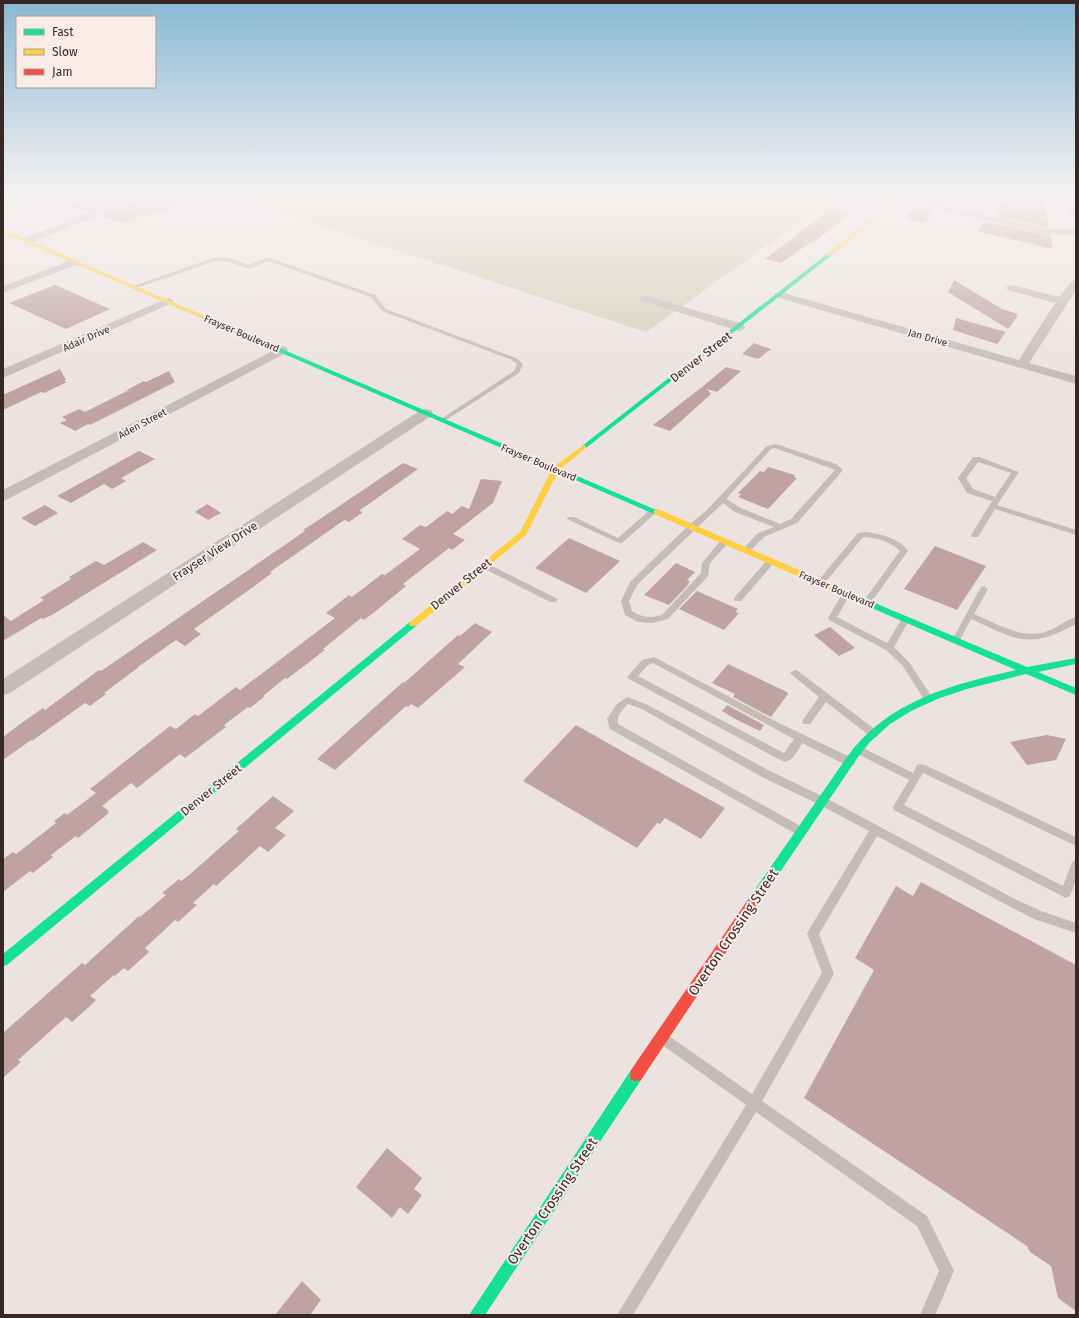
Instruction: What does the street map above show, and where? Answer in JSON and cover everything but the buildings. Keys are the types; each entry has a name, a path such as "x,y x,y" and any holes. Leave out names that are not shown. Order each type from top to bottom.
{"main road":[{"name":"Frayser Boulevard","path":"64,258 1076,692"},
{"name":"Denver Street","path":"3,962 523,533 556,469 827,258"},
{"name":"Overton Crossing Street","path":"476,1315 661,1038 822,801 867,739 889,721 928,699 966,685 1025,670 1076,661"}],"street":[{"path":"3,290 74,262"},
{"path":"1022,364 1062,301 1076,283"},
{"path":"1012,288 1062,301"},
{"name":"Jan Drive","path":"780,295 1076,380"},
{"path":"646,299 739,327"},
{"name":"Adair Drive","path":"3,374 168,301"},
{"name":"Aden Street","path":"3,496 282,350"},
{"name":"Frayser View Drive","path":"3,688 426,413"}],"lane":[{"path":"134,287 216,259 230,260 249,267 268,259 373,296 384,310 514,359 520,364 517,372 443,420"},
{"path":"725,541 706,563 704,574 665,617 654,620 638,619 628,613 625,601 633,584 692,527 711,511 769,447 776,446 833,466 839,470 794,521 761,535 746,550"},
{"path":"975,535 995,503 1015,472 976,459 962,478 970,491 995,503 1076,533"},
{"path":"722,499 738,510 781,527"},
{"path":"571,519 619,541 654,511"},
{"path":"821,582 861,535 869,534 901,545 904,550 867,602"},
{"path":"738,599 771,561"},
{"path":"484,565 553,600"},
{"path":"956,640 984,589"},
{"path":"847,593 832,618 889,648 906,664 928,699"},
{"path":"969,615 1013,634 1029,637 1045,635 1076,620"},
{"path":"889,648 906,619"},
{"path":"800,739 786,758 632,677 645,662 654,660 772,721 800,739 850,762"},
{"path":"795,673 874,734"},
{"path":"807,721 825,696"},
{"path":"802,832 613,726 612,719 619,707 628,700 645,707 766,774 822,801 1018,905 1038,915 1076,928"},
{"path":"859,750 914,778"},
{"path":"1076,842 921,768 898,807 1066,893 1076,865"},
{"path":"624,1315 754,1103 828,974 813,933 875,830"},
{"path":"661,1038 922,1221 947,1271 927,1315"}],"shaded area":[{"path":"418,258 750,258 646,332"}],"traffic: fast":[{"path":"584,447 826,258"},
{"path":"203,317 657,512"},
{"path":"863,601 1076,692"},
{"path":"3,961 413,624"},
{"path":"751,905 855,754 867,739 887,722 910,708 936,696 965,686 994,678 1076,661"},
{"path":"476,1315 636,1075"}],"traffic: slow":[{"path":"65,258 203,317"},
{"path":"413,624 523,533 556,469 584,447"},
{"path":"657,512 863,601"}],"traffic: jam":[{"path":"636,1075 751,905"}]}
